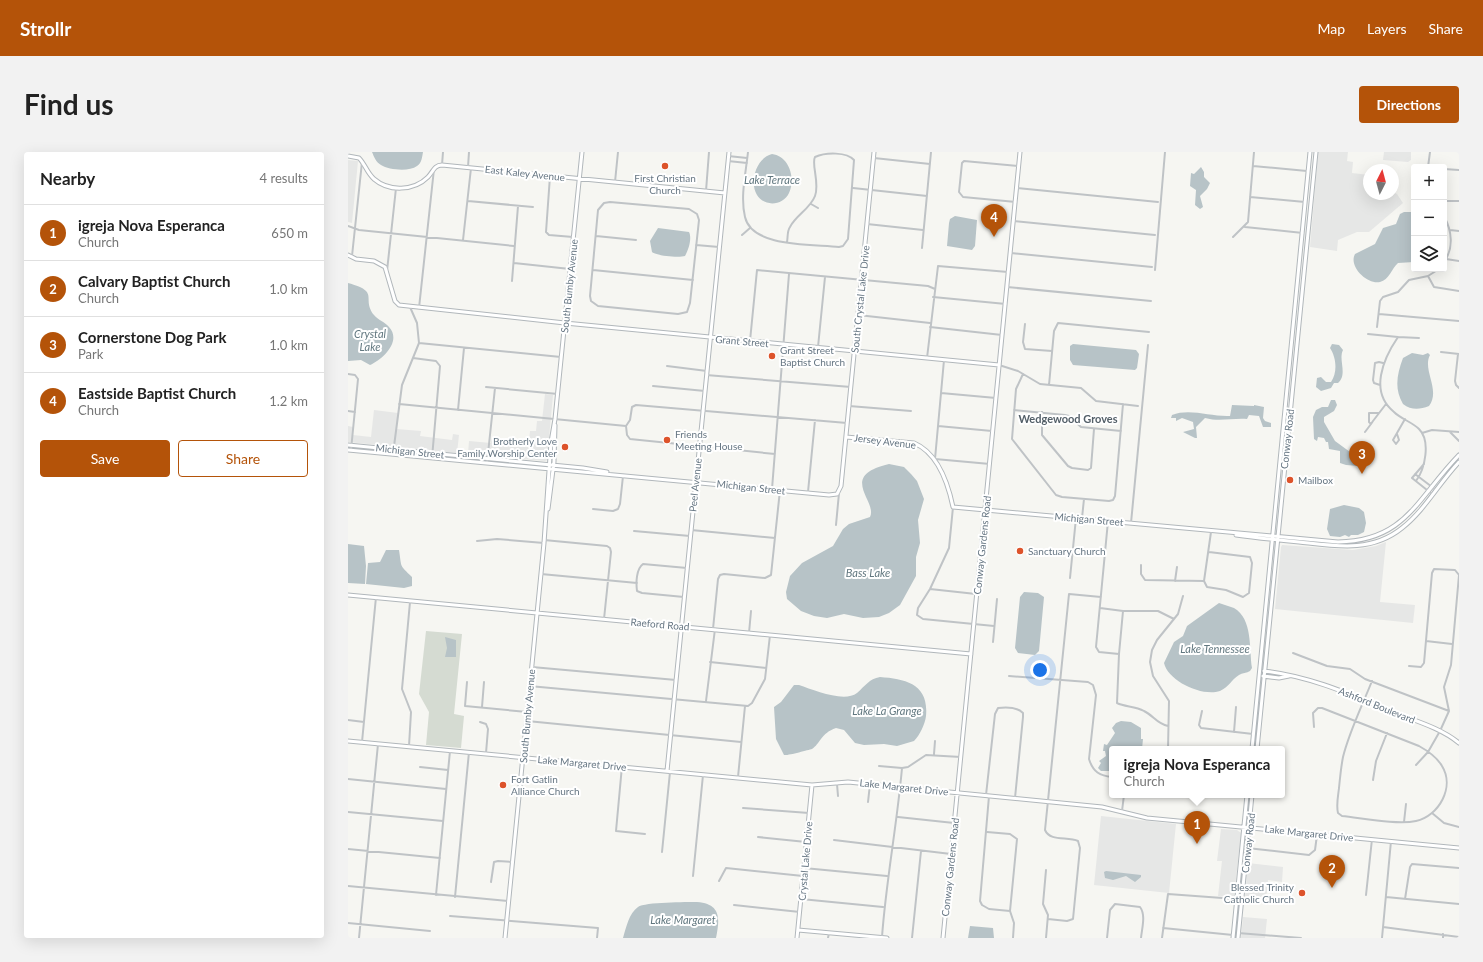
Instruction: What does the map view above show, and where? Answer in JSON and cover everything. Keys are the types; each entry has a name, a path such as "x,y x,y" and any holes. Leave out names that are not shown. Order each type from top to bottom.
{"street":[{"path":"442,165 443,152"},
{"path":"463,240 468,201 469,152"},
{"name":"South Bumby Avenue","path":"505,938 544,542 548,469 562,357 582,152"},
{"path":"615,182 618,152"},
{"path":"706,191 709,152"},
{"name":"Peel Avenue","path":"669,771 681,626 729,152"},
{"path":"748,152 743,204 745,218 750,228 765,238 787,242 839,247 843,246 848,239 855,163 849,155 832,152 819,155 814,159 818,187 811,204 790,226 787,242"},
{"name":"South Crystal Lake Drive","path":"838,493 841,486 874,152"},
{"path":"922,248 931,152"},
{"name":"Conway Gardens Road","path":"943,938 999,365 1008,287 1020,152"},
{"path":"1155,270 1165,152"},
{"path":"1233,237 1248,222 1254,152"},
{"name":"Conway Road","path":"1252,746 1310,152"},
{"name":"Conway Road","path":"1257,746 1316,152"},
{"path":"1428,164 1430,152"},
{"path":"350,154 362,161 374,179 382,184 396,188 387,271"},
{"path":"728,156 747,158"},
{"path":"874,158 930,164"},
{"path":"352,256 362,161"},
{"path":"728,161 747,163"},
{"path":"1016,202 963,197 959,192 962,163 968,161 1019,166"},
{"name":"East Kaley Avenue","path":"396,188 418,184 429,176 434,168 442,165 725,193"},
{"path":"1253,166 1308,172"},
{"path":"419,308 434,168"},
{"path":"1447,168 1459,170"},
{"path":"550,176 546,232 550,235 574,238"},
{"path":"1307,186 1310,202"},
{"path":"853,188 927,196"},
{"path":"1017,188 1158,202"},
{"path":"1250,197 1306,202 1309,213"},
{"path":"468,201 533,207"},
{"path":"1447,201 1459,201"},
{"path":"610,202 664,206 689,209 697,214 699,220 690,306 684,313 678,314 629,310 593,304 590,296 596,236 598,210 604,203 610,202"},
{"path":"811,204 818,208"},
{"path":"512,281 518,206"},
{"path":"1014,221 1155,235"},
{"path":"1447,223 1450,230 1451,246 1447,256"},
{"path":"867,224 924,230"},
{"path":"348,226 391,233 514,246"},
{"path":"1244,227 1302,233"},
{"path":"742,235 750,228"},
{"path":"1450,230 1459,231"},
{"path":"596,236 636,240"},
{"path":"696,245 719,247"},
{"path":"1301,252 1304,268"},
{"path":"1010,253 1152,267"},
{"path":"348,255 356,259 374,261 383,265 387,271 395,301 399,306 410,307 417,323 418,343 402,385 393,454"},
{"path":"1447,259 1459,260"},
{"path":"514,263 571,269"},
{"path":"927,358 933,297 938,266 1009,272"},
{"path":"593,270 693,280"},
{"path":"750,341 757,270 928,286 935,289"},
{"path":"1377,327 1380,301 1383,297 1398,292 1410,280 1428,276 1434,272"},
{"path":"772,489 776,454 782,344 789,274"},
{"path":"1428,276 1434,288 1459,291"},
{"path":"818,348 825,277"},
{"path":"1008,287 1151,301"},
{"path":"933,297 1006,304"},
{"path":"1296,304 1301,304"},
{"name":"Grant Street","path":"410,307 854,352 999,365 1009,367 1040,384 1076,387 1084,390 1096,401 1138,406"},
{"path":"1379,314 1459,321"},
{"path":"858,315 930,323"},
{"path":"1049,385 1054,331 1056,325 1061,323 1149,332"},
{"path":"1025,324 1023,342 1025,349 1052,351"},
{"path":"930,327 1003,335"},
{"path":"1368,334 1398,338 1419,338"},
{"path":"1398,338 1384,363 1380,384 1386,404 1394,413 1419,428 1422,433 1425,448 1425,463 1416,481"},
{"path":"418,343 562,357"},
{"path":"1130,523 1148,345"},
{"path":"458,410 464,348"},
{"path":"1441,352 1458,354 1455,381 1459,388"},
{"path":"413,358 436,361 440,366 432,458"},
{"path":"944,360 934,459 990,464"},
{"path":"1380,384 1374,382 1375,363 1384,363"},
{"path":"667,366 707,371"},
{"path":"348,374 357,377 358,383 349,450"},
{"path":"1022,374 1016,389 1012,439 1015,445 1056,495 1084,499 1113,500 1115,496 1123,404"},
{"path":"706,375 851,387"},
{"path":"653,386 705,391"},
{"path":"486,387 558,394"},
{"path":"487,463 495,388"},
{"path":"1287,388 1291,404"},
{"path":"941,393 996,398"},
{"path":"399,404 626,426"},
{"path":"1365,432 1386,404"},
{"path":"776,454 630,439 628,437 626,426 630,420 633,406 703,410 847,423"},
{"path":"849,406 912,411"},
{"path":"1014,410 1069,416 1078,426 1121,431"},
{"path":"348,411 355,412"},
{"path":"1042,412 1042,435 1068,466 1072,468 1088,470 1090,468 1094,429"},
{"path":"1371,424 1369,422 1369,413 1379,413"},
{"name":"South Bumby Avenue","path":"546,518 554,465 556,440 555,419"},
{"path":"808,493 815,420"},
{"path":"1397,434 1405,420"},
{"path":"938,426 993,431"},
{"path":"1422,433 1432,430 1459,432"},
{"path":"1449,431 1459,440"},
{"name":"Jersey Avenue","path":"846,437 914,443 922,446 934,459 948,487 953,507"},
{"name":"Michigan Street","path":"350,445 549,464 583,468 614,474"},
{"name":"Michigan Street","path":"349,450 808,493 832,495 838,493"},
{"path":"1281,455 1285,457"},
{"path":"460,460 461,456"},
{"name":"Michigan Street","path":"953,507 1082,518 1273,538 1338,542 1367,539 1379,536 1400,523 1417,507 1428,491 1459,456"},
{"path":"506,460 506,465"},
{"name":"Michigan Street","path":"1277,538 1342,547 1382,541 1401,529 1419,513 1432,494 1459,462"},
{"path":"1425,463 1412,478 1432,494"},
{"path":"1415,474 1436,490"},
{"path":"593,509 613,511 618,509 620,504 623,475"},
{"path":"706,702 718,579 720,575 770,577 780,490"},
{"path":"836,525 838,493"},
{"path":"1082,518 1084,499"},
{"path":"953,507 949,548 930,589 918,608 918,618 994,626"},
{"path":"1070,578 1076,518"},
{"path":"1108,521 1097,650 1119,654"},
{"path":"634,530 690,536"},
{"path":"691,530 775,538"},
{"path":"1209,552 1250,557 1252,563 1249,593 1243,597 1226,590 1207,587 1204,581 1211,532"},
{"path":"477,541 497,539 607,546 612,552 604,619"},
{"path":"684,597 642,593 637,590 638,570 643,564 687,568"},
{"path":"1141,565 1141,574 1145,580 1204,581"},
{"path":"1175,581 1178,567"},
{"path":"1408,666 1421,667 1424,663 1432,573 1434,569 1437,568 1454,570 1459,575 1451,665 1444,687 1448,711 1440,731 1428,752 1416,765"},
{"path":"540,574 637,583"},
{"path":"930,589 977,594"},
{"path":"1048,919 1067,921 1073,919 1080,848 1080,844 1074,839 1051,837 1047,834 1046,830 1069,594 1101,597"},
{"name":"Raeford Road","path":"348,595 971,654"},
{"path":"1168,746 1169,701 1153,676 1150,662 1152,650 1157,640 1174,620 1180,609 1183,596"},
{"path":"362,742 376,597"},
{"path":"993,642 997,599"},
{"path":"409,746 412,712 402,689 410,600"},
{"path":"1100,608 1123,611 1158,611 1174,620"},
{"path":"749,632 751,611"},
{"path":"1123,611 1117,703 1132,705 1143,710 1158,723 1168,726"},
{"path":"1265,616 1268,636"},
{"path":"529,686 745,706 750,705 756,692 764,682 770,635"},
{"path":"1426,641 1452,644"},
{"path":"1292,652 1327,666 1350,669 1372,681 1448,711"},
{"path":"710,662 766,668"},
{"path":"531,666 676,680"},
{"name":"Ashford Boulevard","path":"1260,670 1317,681 1440,731 1459,743"},
{"path":"1009,676 1088,682 1095,689 1089,759 1091,766 1099,774 1109,776"},
{"name":"Ashford Boulevard","path":"1260,676 1279,678 1291,676"},
{"path":"1314,726 1314,713 1318,708 1357,720 1428,752 1442,764 1447,783 1444,797 1432,813 1418,820 1404,822 1345,816 1338,813 1337,809 1340,775 1343,758 1357,720 1364,700 1372,681"},
{"path":"467,682 465,706 527,712"},
{"path":"482,707 484,682"},
{"path":"738,777 745,706"},
{"path":"1010,911 989,909 982,905 980,901 995,714 998,708 1002,707 1018,709 1023,713 1015,798"},
{"path":"1234,732 1236,707"},
{"path":"1202,711 1199,725 1202,728 1254,734"},
{"path":"348,720 364,722"},
{"path":"526,721 741,742"},
{"path":"480,722 486,724 488,730 486,754"},
{"path":"1373,780 1376,761 1387,733"},
{"name":"Lake Margaret Drive","path":"348,741 812,785 838,782 957,792 1108,808 1147,818 1459,848"},
{"path":"934,754 935,741"},
{"path":"359,938 378,744"},
{"path":"436,895 450,750"},
{"path":"455,897 469,752"},
{"path":"878,766 908,767 926,755 934,754 961,758"},
{"path":"622,766 616,831 645,834"},
{"path":"420,767 448,770"},
{"path":"882,937 887,876 898,817 902,768"},
{"path":"662,852 669,771"},
{"path":"693,876 703,774"},
{"path":"348,779 446,789"},
{"path":"838,782 838,796"},
{"path":"868,802 870,784"},
{"name":"Crystal Lake Drive","path":"797,938 812,785"},
{"path":"1122,811 1124,798"},
{"name":"Conway Road","path":"1233,937 1247,798"},
{"name":"Conway Road","path":"1238,938 1252,798"},
{"path":"1404,822 1406,804"},
{"path":"743,808 809,813"},
{"path":"348,812 443,821"},
{"path":"1432,813 1444,823 1459,827"},
{"path":"898,817 954,823"},
{"path":"986,832 1010,834 1017,839 1010,911 1014,923 1014,938"},
{"path":"1247,848 1309,855 1315,850 1317,834"},
{"path":"758,837 806,842"},
{"path":"1366,895 1372,839"},
{"path":"834,840 951,854"},
{"path":"1382,938 1391,842"},
{"path":"348,849 440,858"},
{"path":"912,938 921,851"},
{"path":"491,882 494,862 512,862"},
{"path":"1405,899 1410,867 1412,864 1459,868"},
{"path":"719,882 726,868 803,876"},
{"path":"804,868 887,876"},
{"path":"1046,870 1043,904 1048,919 1046,938"},
{"path":"348,886 508,902"},
{"path":"1162,938 1167,897 1171,893 1237,899"},
{"path":"1386,897 1459,904"},
{"path":"801,899 884,907"},
{"path":"1107,938 1110,910 1115,904 1119,904 1140,907 1142,910 1144,914 1141,938"},
{"path":"734,905 800,912"},
{"path":"450,916 598,928 597,938"},
{"path":"1235,921 1238,932 1301,938"},
{"path":"348,923 430,931"},
{"path":"1383,927 1459,937"},
{"path":"1163,928 1233,937"},
{"path":"798,930 860,937 887,938"},
{"path":"828,938 829,933"}],"shaded area":[{"path":"1318,152 1348,152 1347,161 1353,162 1352,173 1363,174 1363,200 1399,200 1399,197 1403,203 1369,232 1357,232 1338,240 1337,251 1310,247"},
{"path":"1384,152 1411,152 1411,160 1408,162 1383,160"},
{"path":"348,160 358,161 352,223 348,222"},
{"path":"545,394 553,395 547,460 468,454 469,441 491,443 492,438 529,441 530,431 536,431 537,421 542,421"},
{"path":"374,410 398,413 396,429 421,431 420,436 452,440 453,434 459,435 457,453 348,442 348,426 353,427 353,435 371,437"},
{"path":"1386,542 1380,602 1415,605 1413,623 1275,609 1282,545 1353,550 1376,546"},
{"path":"426,631 462,634 454,714 464,716 461,748 426,745 429,712 419,694"},
{"path":"1101,816 1176,824 1169,893 1094,885"},
{"path":"1221,829 1237,830 1241,833 1234,897 1218,896 1222,861 1217,861"},
{"path":"1248,863 1283,867 1282,882 1268,880 1266,901 1245,898"},
{"path":"1243,917 1267,919 1265,938 1241,938"}],"water":[{"path":"372,152 423,152 422,160 419,165 404,170 381,165 376,161"},
{"name":"Lake Terrace","path":"772,154 783,159 787,163 790,169 792,181 789,193 778,203 764,202 760,199 755,190 754,184 754,177 758,165 766,156"},
{"path":"1201,167 1204,172 1204,177 1210,183 1207,189 1200,196 1203,207 1200,209 1195,205 1196,190 1190,186 1191,173 1194,174"},
{"path":"1404,212 1411,212 1411,262 1398,263 1383,281 1370,281 1360,274 1354,264 1355,254 1375,244 1383,228 1396,224 1400,214"},
{"path":"955,216 977,220 975,246 972,250 947,246 950,219"},
{"path":"658,228 689,232 690,244 685,256 678,257 658,255 652,252 650,241"},
{"name":"Crystal Lake","path":"348,283 364,289 367,293 369,304 374,315 387,325 392,332 392,344 389,349 385,354 370,365 361,360 348,361"},
{"path":"1073,344 1136,350 1139,354 1137,368 1135,370 1073,365 1070,360 1070,346"},
{"path":"1332,344 1339,345 1343,350 1343,371 1341,379 1338,383 1334,383 1331,388 1321,391 1316,387 1317,378 1321,377 1326,382 1331,382 1335,374 1335,360 1330,348"},
{"path":"1412,353 1423,355 1428,353 1430,355 1428,367 1433,393 1429,406 1415,409 1403,404 1397,387 1398,376 1403,358"},
{"path":"1331,400 1335,400 1337,405 1334,411 1324,417 1324,422 1335,441 1361,460 1359,466 1340,463 1340,451 1329,449 1328,442 1326,442 1324,438 1318,437 1317,441 1314,439 1313,417 1316,410 1322,407 1328,407"},
{"path":"1232,405 1254,405 1264,407 1263,418 1265,421 1271,423 1271,427 1263,427 1259,416 1249,415 1247,419 1215,420 1205,418 1196,427 1197,438 1195,438 1183,432 1194,429 1193,422 1182,418 1176,421 1176,418 1171,418 1172,415 1186,412 1230,416"},
{"name":"Bass Lake","path":"889,464 904,467 911,474 917,481 924,499 918,520 920,543 916,557 916,576 900,605 889,613 879,617 863,618 844,614 827,618 814,616 801,611 787,599 786,592 790,576 802,563 833,546 843,529 849,524 870,517 871,511 862,482 865,475 874,469"},
{"path":"1344,505 1359,508 1364,512 1366,523 1364,532 1358,535 1351,535 1349,537 1345,535 1340,537 1330,536 1327,529 1330,509"},
{"path":"348,544 364,546 366,566 365,584 348,583"},
{"path":"386,550 399,550 402,566 412,577 412,586 404,588 366,584 368,563 380,562"},
{"path":"1024,592 1038,593 1044,597 1039,651 1035,655 1018,653 1015,648 1020,597"},
{"name":"Lake Tennessee","path":"1219,603 1234,608 1244,619 1249,635 1252,668 1250,671 1240,674 1226,688 1220,691 1204,692 1187,686 1172,676 1164,663 1174,642 1183,636 1187,626"},
{"path":"445,637 456,640 456,657 445,657 447,648"},
{"name":"Lake La Grange","path":"880,677 899,679 914,685 920,690 924,697 926,716 920,733 914,741 897,746 884,744 864,745 855,743 844,730 836,728 827,733 812,749 784,755 776,739 774,707 781,702 794,685 799,685 829,695 845,697 857,693 870,681"},
{"path":"1121,721 1131,722 1141,728 1141,739 1143,739 1142,746 1109,746 1109,771 1101,771 1098,768 1101,763 1099,761 1106,756 1105,751 1103,751 1104,744 1107,745 1115,733 1112,728 1116,723"},
{"path":"1104,872 1141,875 1141,877 1135,882 1126,876 1113,880 1105,878"},
{"name":"Lake Margaret","path":"697,902 705,903 715,909 718,918 716,938 623,938 632,913 642,905"},
{"path":"970,926 993,928 994,938 968,938"}],"place":[{"name":"First Christian Church","path":"665,166"},
{"name":"Eastside Baptist Church","path":"994,237"},
{"name":"Grant Street Baptist Church","path":"772,356"},
{"name":"Friends Meeting House","path":"667,440"},
{"name":"Brotherly Love Family Worship Center","path":"565,447"},
{"name":"Cornerstone Dog Park","path":"1362,474"},
{"name":"Mailbox","path":"1290,480"},
{"name":"Sanctuary Church","path":"1020,551"},
{"name":"Fort Gatlin Alliance Church","path":"503,785"},
{"name":"igreja Nova Esperanca","path":"1197,844"},
{"name":"Calvary Baptist Church","path":"1332,888"},
{"name":"Blessed Trinity Catholic Church","path":"1302,893"}],"district":[{"name":"Wedgewood Groves","path":"1068,419"}]}
